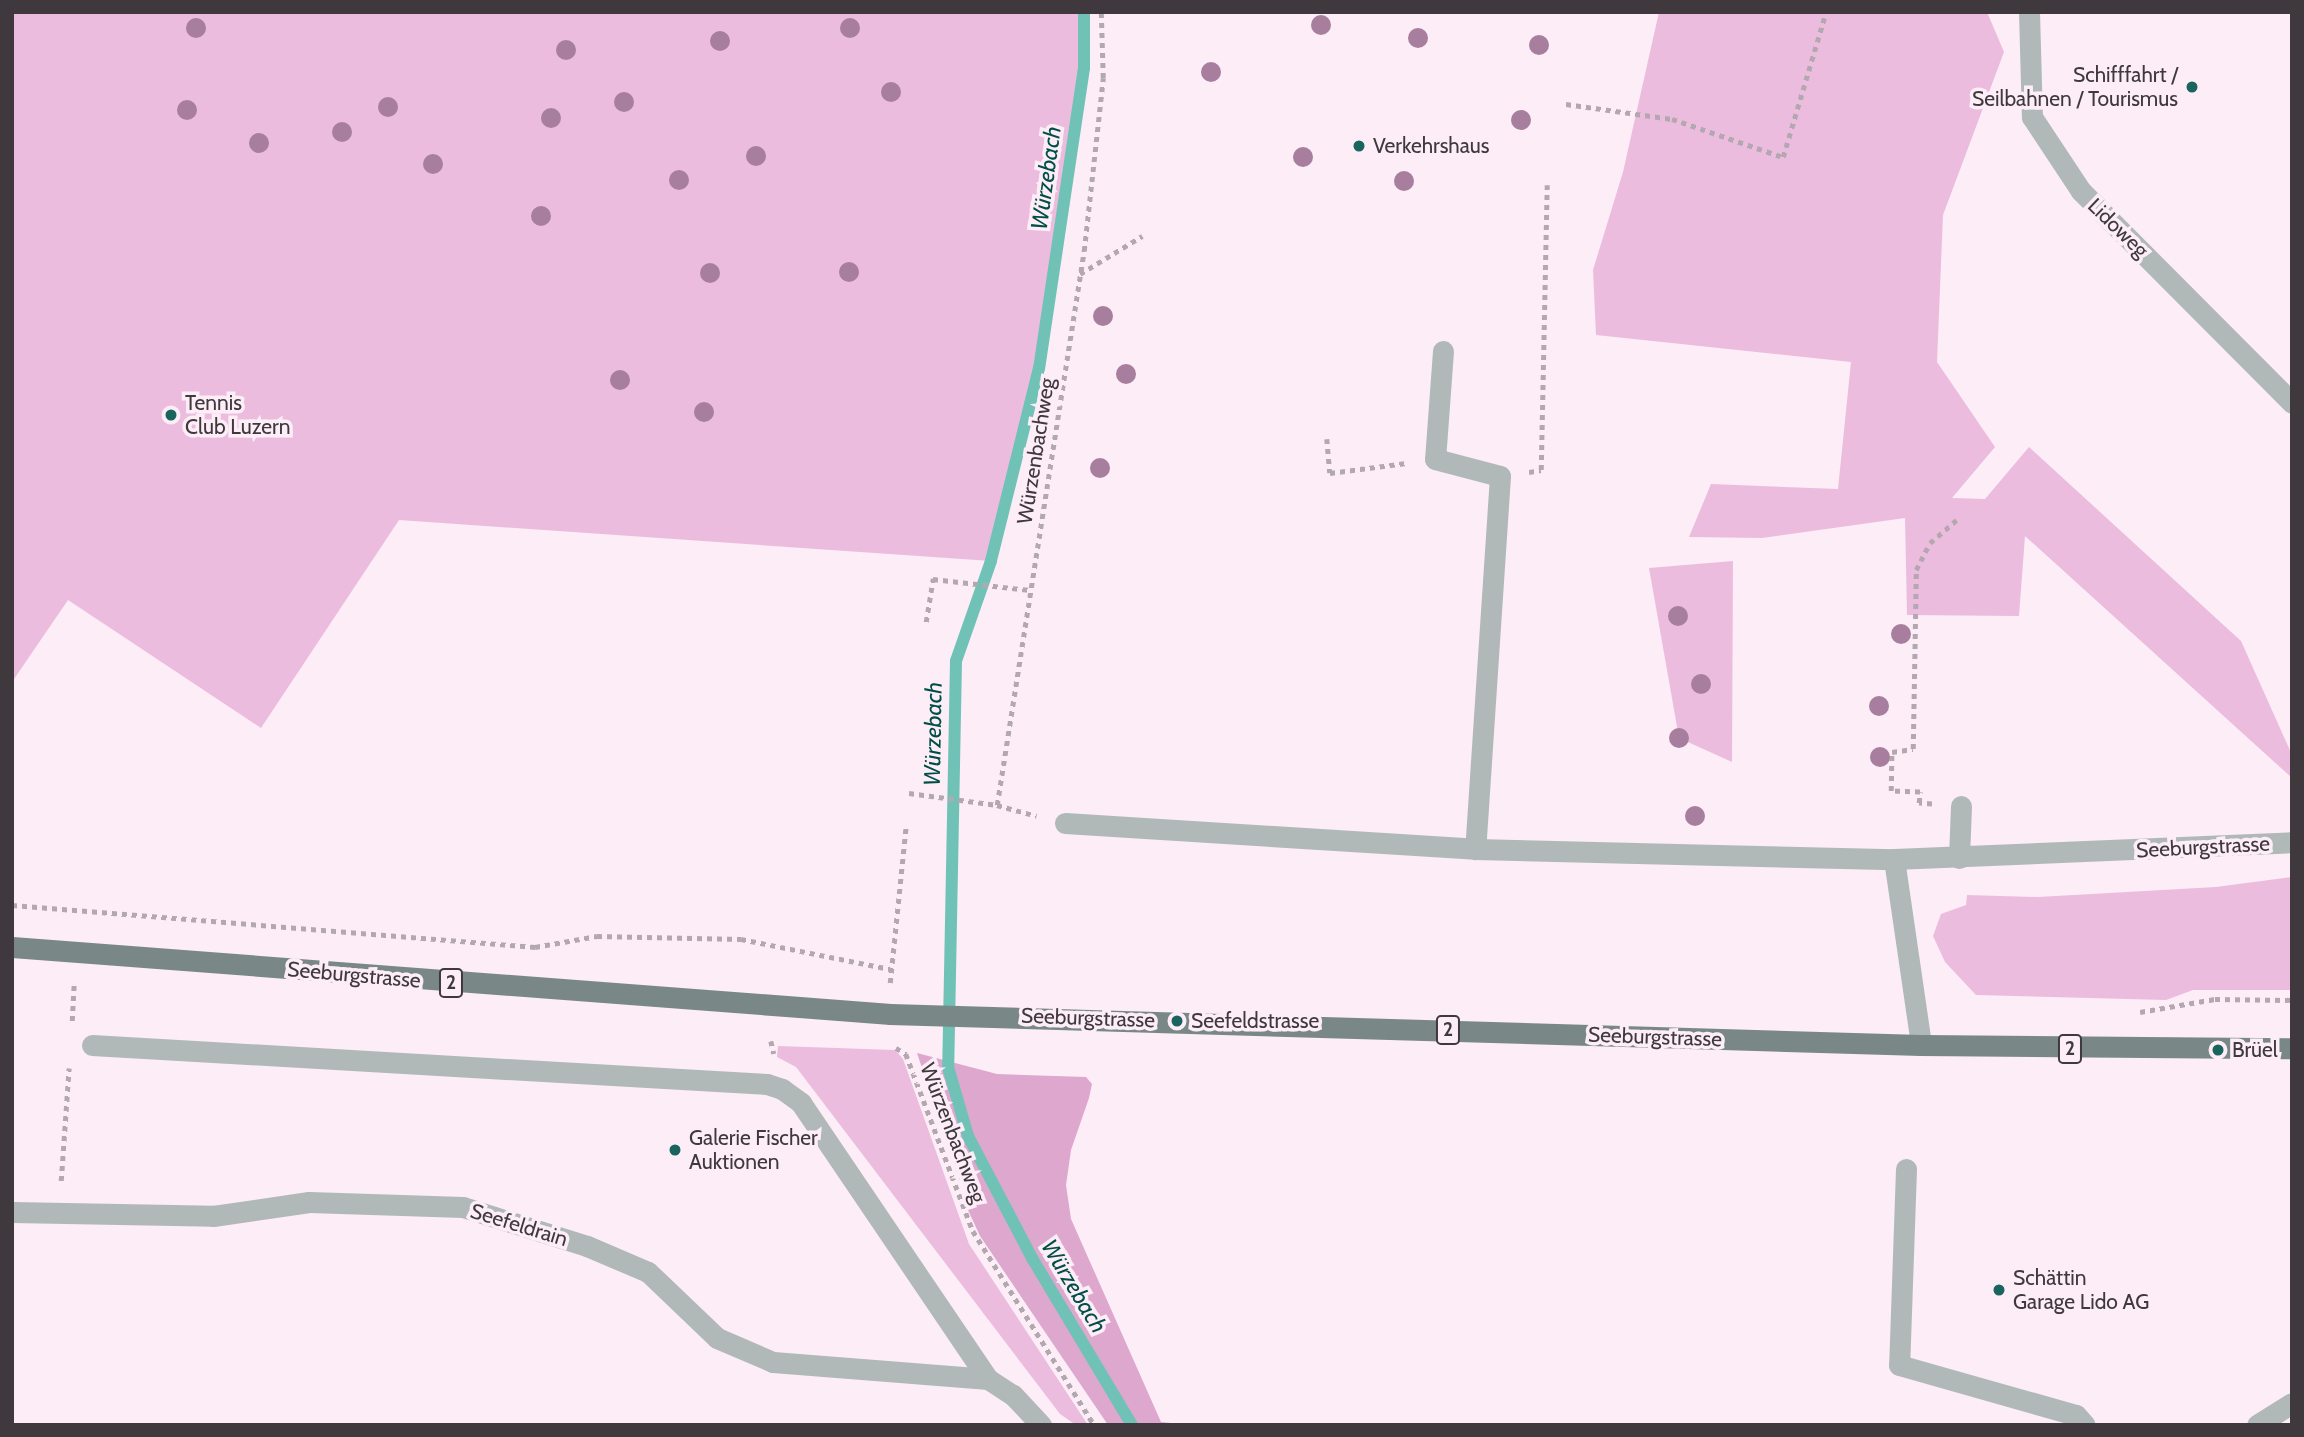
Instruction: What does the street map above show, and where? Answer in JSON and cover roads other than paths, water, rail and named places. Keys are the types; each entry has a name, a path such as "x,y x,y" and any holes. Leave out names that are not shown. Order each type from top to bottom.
{"main road":[{"name":"Seeburgstrasse","path":"12,947 890,1014 975,1014 2106,1050 2292,1048"}],"street":[{"name":"Lidoweg","path":"2029,12 2032,117 2081,191 2292,402"},
{"path":"1443,351 1435,459 1500,476 1475,849"},
{"path":"1959,858 1961,806"},
{"name":"Seeburgstrasse","path":"1065,823 1475,849 1894,859 2292,842"},
{"path":"1894,859 1921,1045"},
{"path":"92,1045 767,1084 782,1089 801,1103 988,1379 1013,1395 1041,1425"},
{"path":"1906,1170 1899,1364 2076,1415 2085,1425"},
{"name":"Seefeldrain","path":"12,1212 213,1216 309,1202 463,1207 587,1246 648,1272 717,1338 773,1362 988,1379"},
{"path":"2257,1425 2292,1403"}],"waterway":[{"name":"Würzebach","path":"1084,12 1084,68 1039,368 991,561 956,661 948,1067 968,1136 1032,1258 1132,1425"}],"place":[{"name":"Schifffahrt / Seilbahnen / Tourismus","path":"2192,87"},
{"name":"Verkehrshaus","path":"1359,146"},
{"name":"Tennis Club Luzern","path":"171,415"},
{"name":"Seefeldstrasse","path":"1177,1021"},
{"name":"Brüel","path":"2218,1050"},
{"name":"Galerie Fischer Auktionen","path":"675,1150"},
{"name":"Schättin Garage Lido AG","path":"1999,1290"}]}
